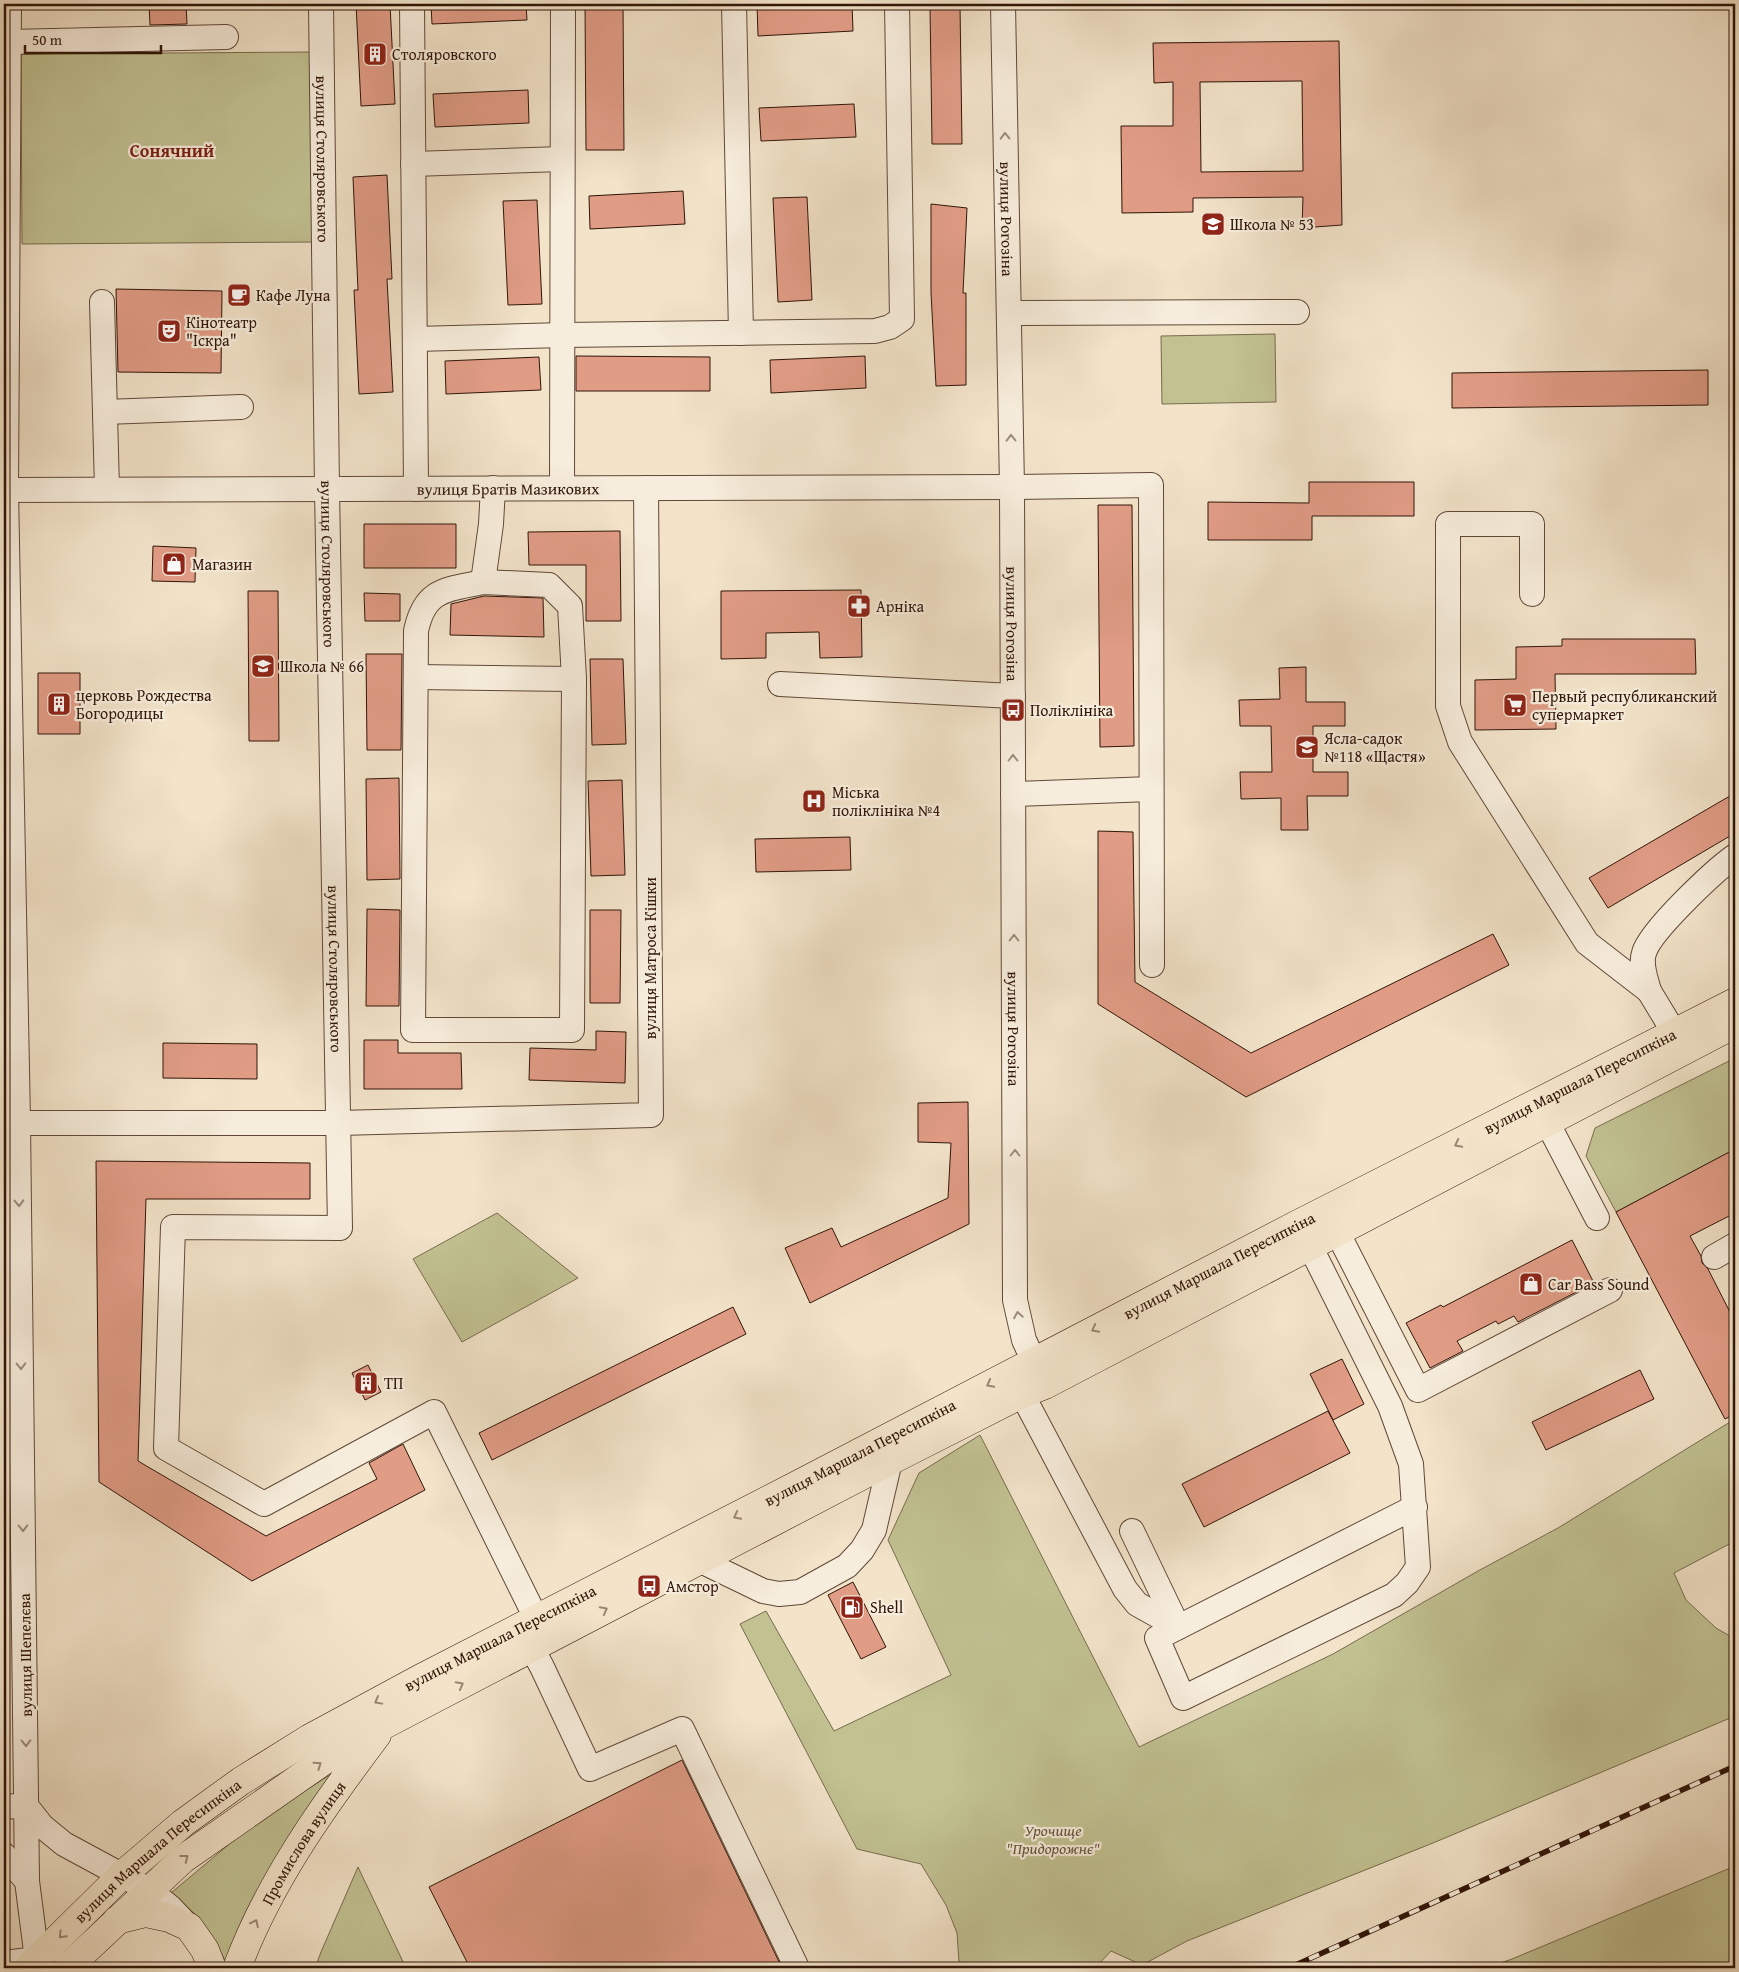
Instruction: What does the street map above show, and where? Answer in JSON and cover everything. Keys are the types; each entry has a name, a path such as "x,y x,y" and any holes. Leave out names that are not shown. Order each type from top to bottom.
{"main road":[{"name":"вулиця Маршала Пересипкіна","path":"1332,1221 1735,1002"},
{"name":"вулиця Маршала Пересипкіна","path":"32,1964 121,1876 183,1823 241,1781 310,1738 420,1678 699,1560 890,1461 1033,1380 1304,1235 1547,1122 1735,1024"},
{"name":"вулиця Маршала Пересипкіна","path":"67,1968 148,1890 183,1859 216,1835 322,1762 530,1632 1033,1380"},
{"name":"Промислова вулиця","path":"237,1968 247,1939 280,1876 309,1828 339,1784 384,1725"},
{"path":"117,1920 146,1913 169,1918 189,1927 205,1950 212,1968"}],"street":[{"name":"вулиця Шепелєва","path":"9,4 5,490 15,1807 27,1881 32,1964"},
{"name":"вулиця Столяровського","path":"321,4 327,489 340,1228 173,1227 166,1448 264,1504 434,1412 530,1632"},
{"path":"412,4 416,488"},
{"path":"562,488 563,4"},
{"path":"734,4 741,333"},
{"path":"415,339 875,331 890,327 902,319 897,4"},
{"name":"вулиця Рогозіна","path":"1002,4 1012,487 1015,1300 1033,1380 1125,1589 1137,1604 1178,1627"},
{"path":"8,42 226,37"},
{"path":"413,164 562,159"},
{"path":"102,302 107,489"},
{"path":"1009,313 1297,312"},
{"path":"105,412 241,407"},
{"name":"вулиця Братів Мазикових","path":"5,490 1151,485 1151,789"},
{"path":"483,582 491,524 493,488"},
{"name":"вулиця Матроса Кішки","path":"339,1123 652,1115 646,488"},
{"path":"1532,594 1532,524 1448,524 1448,706 1460,742 1587,943 1649,991"},
{"path":"483,582 549,585 570,606 574,679 572,1030 414,1030 416,677 416,631 419,620 426,604 440,591 483,582"},
{"path":"416,677 574,679"},
{"path":"780,684 1013,696"},
{"path":"1013,794 1151,789 1152,965"},
{"path":"1675,1034 1649,991 1643,955 1649,941 1701,885 1735,856"},
{"path":"1547,1122 1597,1218"},
{"path":"11,1123 339,1123"},
{"path":"1332,1221 1418,1390 1610,1290"},
{"path":"1304,1235 1396,1422 1410,1464 1415,1507 1418,1567 1407,1583 1394,1594 1183,1698 1157,1638 1415,1507"},
{"path":"1714,1256 1735,1245"},
{"path":"699,1560 763,1591 779,1594 800,1592 847,1566 862,1550 874,1530 890,1461"},
{"path":"1132,1531 1178,1627"},
{"path":"530,1632 590,1769 682,1729 797,1968"},
{"path":"15,1807 64,1844 148,1890 189,1927"},
{"path":"4,1855 27,1881"},
{"path":"4,1963 32,1964"}],"green space":[{"path":"312,52 314,242 22,244 21,54"},
{"path":"1275,334 1276,402 1162,404 1161,336"},
{"path":"1735,1058 1735,1149 1616,1212 1586,1156 1595,1128"},
{"path":"497,1213 578,1278 462,1342 413,1259"},
{"name":"Урочище \"Придорожнє\"","path":"1735,1419 1735,1541 1674,1573 1686,1600 1716,1628 1735,1639 1735,1716 1433,1843 1187,1941 1142,1965 1111,1951 1095,1968 954,1968 959,1962 957,1933 946,1905 921,1864 857,1849 740,1624 766,1611 834,1731 951,1675 888,1540 919,1473 980,1435 1139,1747 1333,1654 1478,1571 1558,1528"},
{"path":"336,1771 226,1962 209,1932 195,1914 171,1893 252,1825"},
{"path":"1735,1866 1735,1968 1486,1968 1512,1959"},
{"path":"358,1867 406,1968 315,1968"}],"building":[{"path":"149,4 186,4 187,24 150,25"},
{"name":"Столяровского","path":"356,4 390,4 395,104 361,106"},
{"path":"431,4 526,4 527,20 432,24"},
{"path":"585,4 623,4 624,150 586,150"},
{"path":"757,4 852,4 853,31 758,36"},
{"path":"960,5 962,144 932,144 930,6"},
{"path":"1339,41 1342,225 1302,228 1303,197 1193,198 1193,212 1122,213 1121,126 1173,126 1173,82 1154,83 1153,43","holes":["1302,81 1303,171 1201,172 1200,82"]},
{"path":"528,90 529,123 435,127 433,94"},
{"path":"854,104 856,137 761,141 759,108"},
{"path":"387,175 392,279 387,279 393,392 359,394 354,290 358,290 353,177"},
{"path":"683,191 685,224 590,229 589,196"},
{"path":"807,197 812,300 778,302 773,198"},
{"path":"537,200 542,304 508,305 503,201"},
{"path":"931,204 967,208 963,293 966,293 966,385 936,386 931,293"},
{"name":"Кінотеатр \"Іскра\"","path":"116,289 222,291 221,373 118,372"},
{"path":"576,356 710,357 710,391 576,391"},
{"path":"865,356 866,388 771,393 770,360"},
{"path":"539,357 541,390 446,394 445,361"},
{"path":"1708,370 1708,405 1452,408 1452,373"},
{"path":"1309,482 1414,482 1414,516 1312,516 1312,540 1208,540 1208,502 1309,503"},
{"path":"1098,505 1132,505 1134,746 1100,747"},
{"path":"364,524 456,524 456,568 364,568"},
{"path":"620,531 621,621 586,621 586,565 529,565 528,532"},
{"name":"Магазин","path":"153,546 196,548 195,582 152,581"},
{"path":"861,590 862,657 820,658 819,632 766,633 766,658 721,659 721,591"},
{"name":"Школа № 66","path":"248,591 278,591 279,741 249,741"},
{"path":"364,593 400,594 400,621 365,621"},
{"path":"484,596 543,598 544,637 450,635 451,604"},
{"path":"1562,639 1695,639 1696,674 1555,674 1556,729 1475,730 1475,680 1516,679 1516,647 1562,646"},
{"path":"366,654 402,654 401,750 367,750"},
{"path":"590,659 623,659 626,744 592,745"},
{"path":"1306,667 1306,702 1345,702 1345,726 1313,726 1313,772 1348,772 1348,796 1307,796 1308,830 1281,830 1281,798 1241,799 1240,772 1272,772 1271,726 1240,726 1239,700 1280,699 1279,668"},
{"name":"церковь Рождества Богородицы","path":"38,673 80,673 80,734 38,734"},
{"path":"399,778 400,879 367,880 366,779"},
{"path":"622,780 625,875 591,876 588,781"},
{"path":"1735,793 1735,833 1608,908 1589,878"},
{"path":"1098,831 1133,832 1135,982 1251,1053 1493,934 1509,965 1246,1097 1098,1004"},
{"path":"850,837 851,870 756,872 755,839"},
{"path":"367,909 400,910 399,1006 366,1006"},
{"path":"590,910 621,910 620,1003 590,1003"},
{"path":"596,1031 626,1032 625,1083 529,1080 530,1048 596,1050"},
{"path":"364,1040 398,1040 398,1053 461,1053 462,1089 364,1089"},
{"path":"163,1043 257,1044 257,1079 163,1078"},
{"path":"968,1102 969,1224 810,1303 785,1248 832,1228 841,1247 948,1198 951,1143 918,1142 918,1103"},
{"path":"1735,1149 1735,1213 1690,1236 1701,1256 1702,1263 1708,1269 1735,1322 1735,1414 1725,1419 1616,1212"},
{"path":"96,1161 310,1163 310,1199 146,1199 138,1461 266,1536 377,1479 369,1463 403,1444 425,1490 252,1581 99,1482"},
{"path":"1572,1240 1594,1283 1518,1322 1514,1316 1498,1324 1496,1321 1457,1341 1463,1351 1430,1368 1406,1323 1441,1305 1443,1307"},
{"path":"733,1307 746,1334 492,1460 479,1433"},
{"path":"1342,1359 1364,1404 1333,1420 1310,1374"},
{"name":"ТП","path":"368,1365 381,1392 365,1400 352,1373"},
{"path":"1640,1370 1654,1399 1546,1450 1532,1422"},
{"path":"1328,1411 1350,1453 1204,1527 1182,1484"},
{"path":"853,1582 886,1647 861,1659 828,1595"},
{"path":"682,1760 782,1968 470,1968 429,1887"}],"railway":[{"path":"1289,1968 1735,1766"}],"place":[{"name":"Столяровского","path":"375,54"},
{"name":"Школа № 53","path":"1213,224"},
{"name":"Кафе Луна","path":"239,295"},
{"name":"Кінотеатр \"Іскра\"","path":"169,331"},
{"name":"Магазин","path":"174,564"},
{"name":"Арніка","path":"859,606"},
{"name":"Школа № 66","path":"263,666"},
{"name":"церковь Рождества Богородицы","path":"59,704"},
{"name":"Первый республиканский супермаркет","path":"1515,705"},
{"name":"Поліклініка","path":"1013,710"},
{"name":"Ясла-садок №118 «Щастя»","path":"1307,747"},
{"name":"Міська поліклініка №4","path":"814,801"},
{"name":"Car Bass Sound","path":"1531,1284"},
{"name":"ТП","path":"366,1383"},
{"name":"Амстор","path":"649,1586"},
{"name":"Shell","path":"852,1607"}],"district":[{"name":"Сонячний","path":"172,151"}]}
